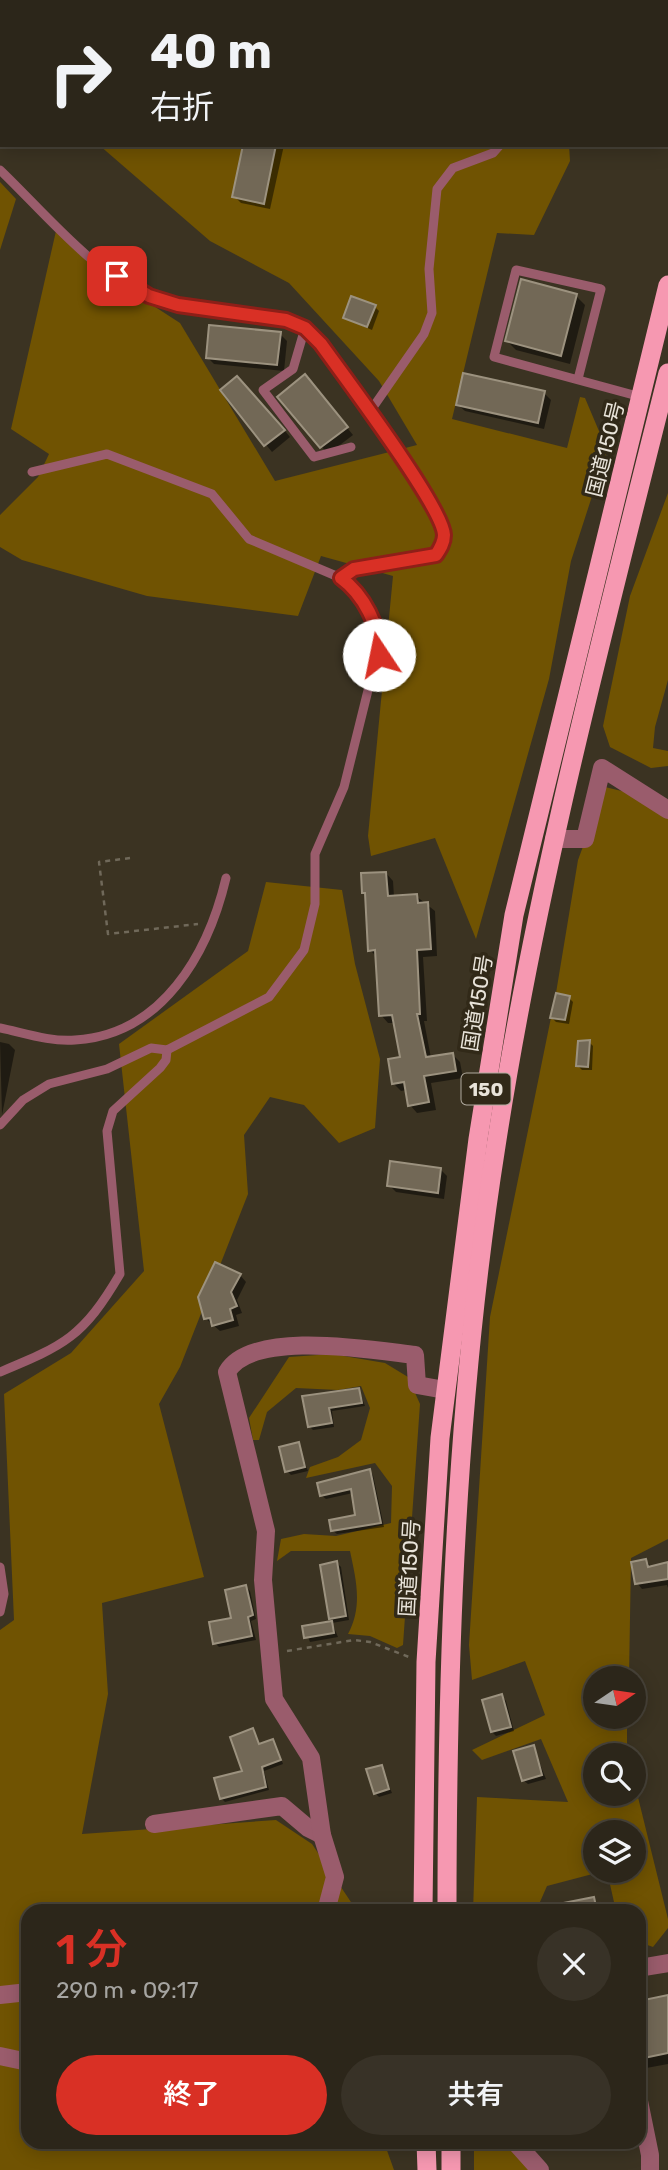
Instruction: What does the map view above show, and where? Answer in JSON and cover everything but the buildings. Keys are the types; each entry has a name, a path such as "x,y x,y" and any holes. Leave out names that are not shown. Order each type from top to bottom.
{"highway":[{"name":"国道150号","path":"423,1904 426,1662 445,1390 478,1139 514,915 668,285"},
{"name":"国道150号","path":"447,1904 451,1608 461,1438 474,1303 496,1146 520,1004 554,839 668,373"},
{"path":"426,2149 427,2170"},
{"path":"451,2149 451,2170"}],"street":[{"path":"554,839 585,839 602,768 668,810"},
{"path":"328,1904 335,1877 322,1835 311,1758 274,1699 263,1580 266,1531 227,1372 233,1363 243,1356 316,1343 415,1355 417,1385 445,1390"},
{"path":"154,1824 282,1806 308,1828 322,1835"},
{"path":"646,1967 668,1963"},
{"path":"0,1995 21,1993"},
{"path":"0,2056 21,2060"},
{"path":"646,2135 650,2170"},
{"path":"521,2149 540,2170"}],"lane":[{"path":"369,413 425,334 432,313 429,269 437,190 453,168 493,153 498,147"},
{"path":"0,170 79,248 149,296 178,305 286,320 305,328 321,344 440,520 444,534 443,545 436,555 354,569 341,578"},
{"path":"578,379 601,289 516,271 494,357 641,397"},
{"path":"305,328 293,369 263,390 314,457 351,447"},
{"path":"0,1125 23,1100 49,1084 107,1069 151,1048 167,1051 269,997 304,950 315,904 315,854 344,787 379,655 380,642 358,590 341,578 249,539 212,494 107,454 32,472"},
{"path":"0,1027 41,1038 74,1040 121,1028 163,1002 179,986 195,962 226,878"},
{"path":"0,1372 46,1353 77,1335 120,1274 107,1131 109,1117 160,1068 166,1060 167,1051"},
{"path":"0,1567 4,1594 0,1612"}],"path":[{"path":"130,858 99,862 108,933 211,922"},
{"path":"270,1652 307,1649 354,1640 370,1642 391,1652 426,1662"}],"shaded area":[{"path":"101,147 569,147 570,161 534,235 497,233 452,419 567,448 580,397 585,398 607,450 571,561 549,679 476,939 435,838 371,856 368,836 393,576 321,556 298,616 147,596 22,560 0,547 0,515 38,477 49,454 11,429 56,231 129,290 180,323 275,481 417,445 379,381 289,283 210,241"},
{"path":"0,182 16,199 0,250"},
{"path":"668,493 668,680 655,727 653,748 668,751 668,766 651,768 610,747 603,726 630,596"},
{"path":"605,787 634,794 668,817 668,1539 631,1558 629,1666 583,1666 583,1729 627,1729 627,1743 583,1743 583,1806 640,1806 644,1820 583,1820 583,1877 547,1886 539,1904 473,1904 477,1797 568,1802 541,1739 482,1760 472,1750 545,1715 525,1661 472,1680 469,1645 490,1317 556,993 578,860"},
{"path":"266,882 342,890 355,964 380,1059 375,1128 339,1143 304,1105 270,1097 244,1135 248,1194 180,1367 159,1404 204,1577 102,1603 108,1694 82,1834 276,1820 312,1844 352,1904 21,1904 21,2149 386,2149 394,2170 0,2170 0,1630 14,1620 4,1394 71,1353 144,1271 119,1044 248,951"},
{"path":"332,1354 385,1363 408,1377 420,1404 403,1645 397,1648 370,1636 348,1634 357,1603 350,1551 291,1551 277,1561 281,1539 304,1534 336,1536 391,1523 392,1486 375,1463 306,1478 310,1467 338,1457 361,1440 370,1408 361,1386 338,1390 296,1388 267,1412 259,1440 253,1440 249,1418 289,1357"},
{"path":"646,1830 668,1928 653,1947 646,1944 646,1904 614,1904 610,1883 646,1883"},
{"path":"474,2149 522,2149 533,2170 474,2170"}],"route":[{"path":"117,276 149,296 178,305 286,320 305,328 321,344 409,468 440,520 444,534 443,545 436,555 354,569 341,578 358,590 380,642 379,655"}]}
